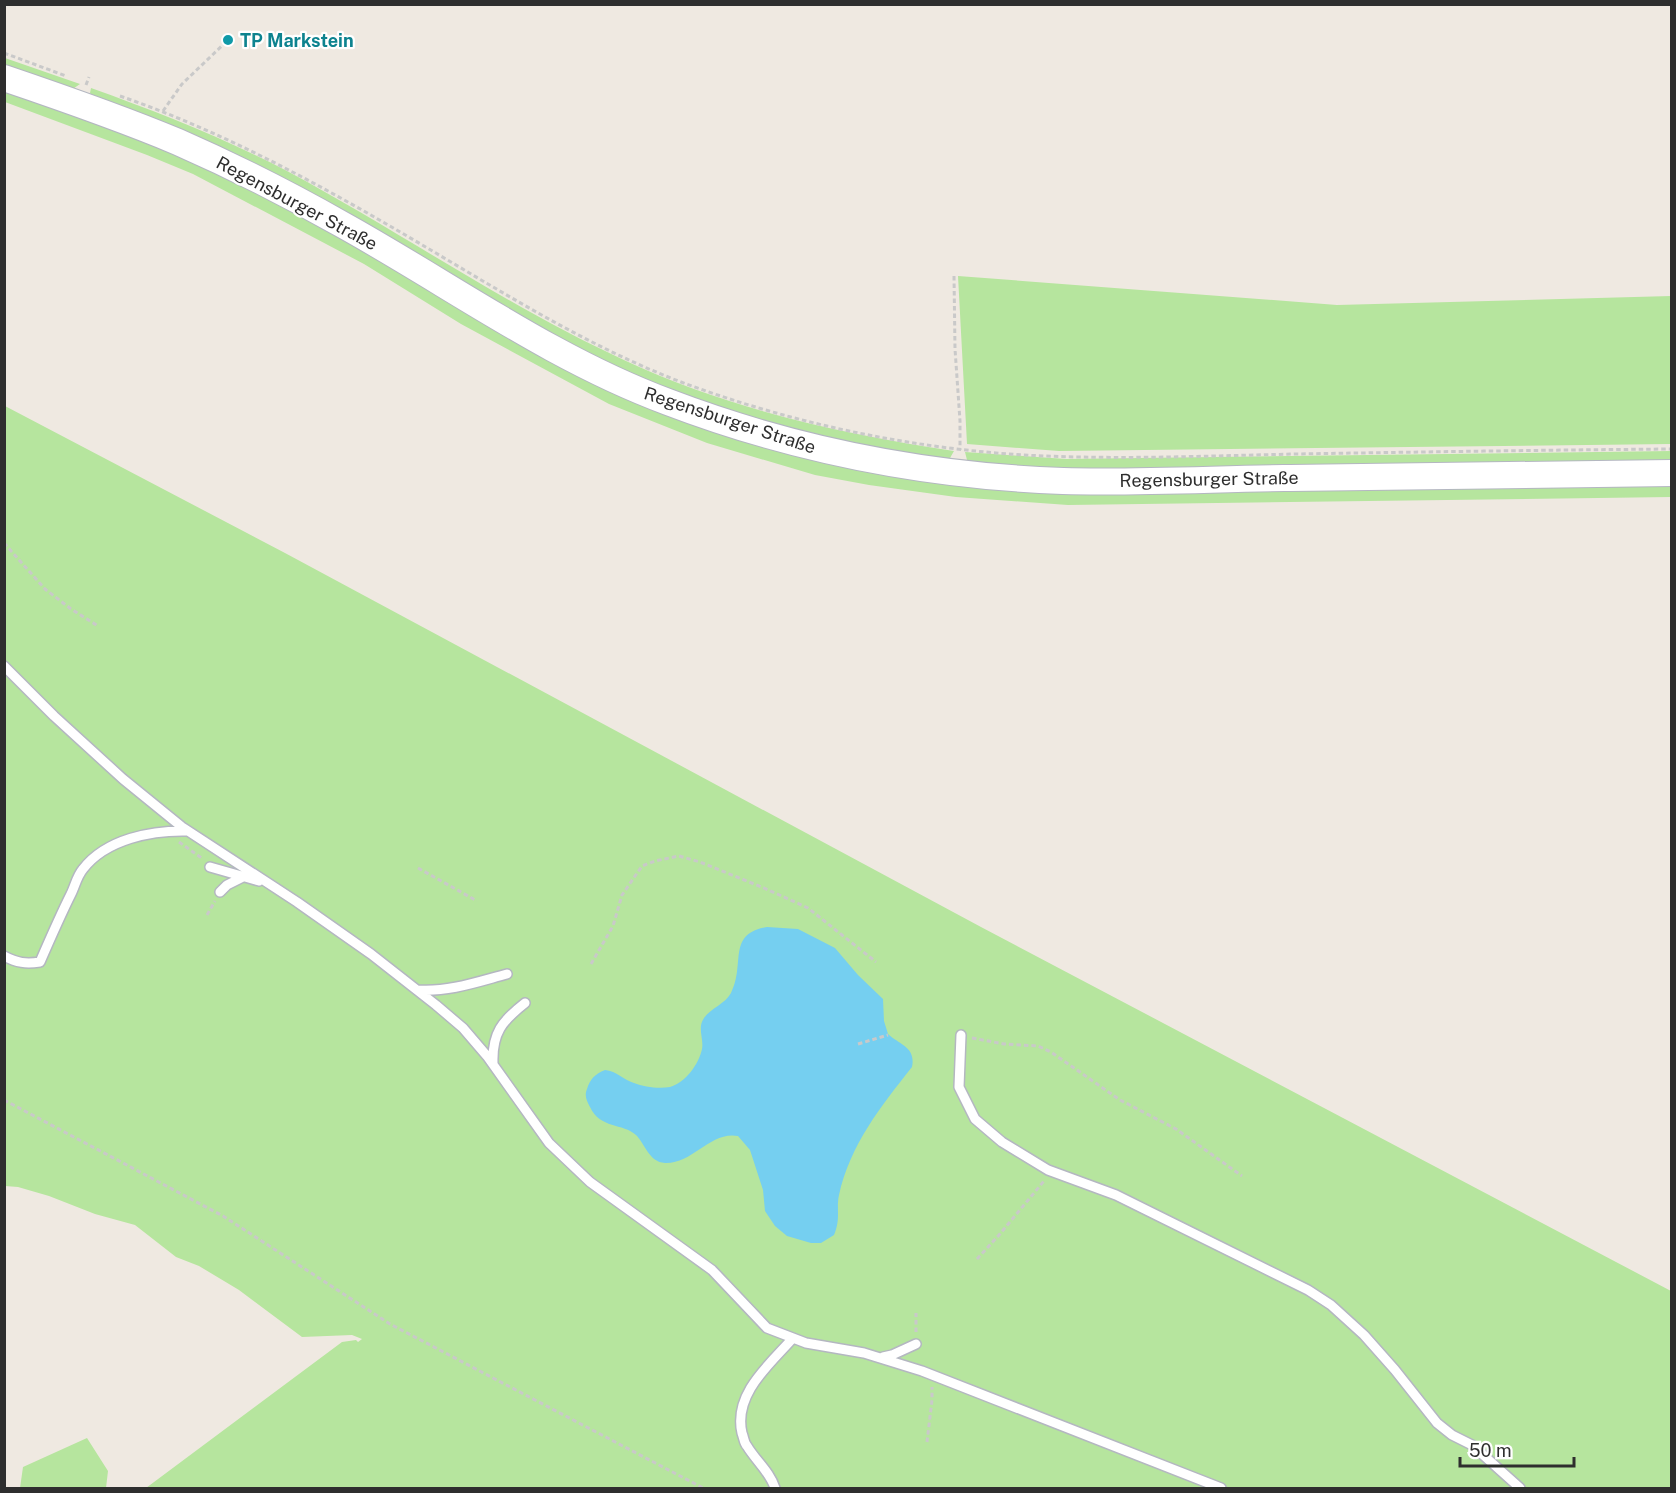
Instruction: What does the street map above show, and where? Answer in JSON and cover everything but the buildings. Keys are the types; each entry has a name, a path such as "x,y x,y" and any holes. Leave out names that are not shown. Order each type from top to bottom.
{"street":[{"name":"Regensburger Straße","path":"4,78 142,128 227,164 345,226 541,343 622,384 713,418 834,452 958,473 1065,481 1671,473"}],"lane":[{"path":"4,666 54,716 123,779 188,831 371,954 463,1028 493,1064 549,1143 590,1182 712,1270 767,1328 806,1343 864,1353 963,1386 1221,1488"},
{"path":"4,956 26,964 40,962 82,870 94,858 112,847 140,836 169,831 188,831"},
{"path":"210,867 270,884"},
{"path":"220,892 227,885 243,877"},
{"path":"418,990 450,989 507,974"},
{"path":"493,1064 492,1049 501,1024 525,1003"},
{"path":"961,1035 958,1087 975,1119 1002,1142 1051,1171 1116,1196 1308,1290 1331,1305 1364,1335 1437,1423 1452,1435 1472,1445 1520,1488"},
{"path":"775,1488 763,1465 746,1445 741,1428 741,1411 753,1383 793,1338"},
{"path":"879,1358 916,1344"}],"path":[{"path":"163,111 182,84 228,40"},
{"path":"4,53 76,80"},
{"path":"119,95 163,111 287,169 385,223 521,304 602,347 682,382 761,408 840,429 960,449 1064,457 1671,449"},
{"path":"954,276 960,443"},
{"path":"4,543 45,589 98,626"},
{"path":"591,964 613,926 622,895 642,866 679,856 700,862 808,908 876,962"},
{"path":"418,868 477,901"},
{"path":"858,1044 888,1035"},
{"path":"961,1035 983,1041 1038,1046 1051,1052 1120,1100 1176,1129 1242,1176"},
{"path":"4,1100 223,1216 390,1324 703,1488"},
{"path":"977,1259 1051,1171"}],"green space":[{"path":"5,58 80,84 67,93 5,72"},
{"path":"91,88 191,126 287,171 539,317 582,340 665,378 787,418 870,437 954,451 945,463 833,444 625,376 93,98 90,93"},
{"path":"5,90 134,136 220,173 335,233 467,311 846,465 1671,482 1671,497 1068,505 956,497 815,475 707,443 609,404 461,324 364,264 193,174 5,102"},
{"path":"958,276 1337,305 1671,296 1671,444 1059,451 967,444"},
{"path":"5,406 285,553 981,927 1671,1291 1671,1488 146,1488 342,1342 356,1340 358,1342 362,1339 352,1335 302,1337 239,1290 199,1266 176,1257 135,1225 95,1214 49,1196 18,1187 5,1186"},
{"path":"1671,451 1672,464 1114,472 972,466 965,452 1066,459"},
{"path":"87,1438 108,1471 106,1488 20,1488 23,1467"}],"water":[{"path":"767,927 798,929 835,948 883,999 884,1021 888,1034 906,1047 913,1060 912,1067 878,1111 859,1143 839,1195 834,1235 821,1243 811,1243 787,1236 775,1226 765,1211 763,1190 750,1150 738,1136 719,1138 675,1162 660,1162 651,1156 631,1131 606,1122 594,1114 586,1096 591,1080 605,1070 642,1086 661,1088 676,1085 686,1077 695,1067 700,1055 701,1026 704,1018 731,993 742,943 746,936"}],"place":[{"name":"TP Markstein","path":"228,40"}]}
